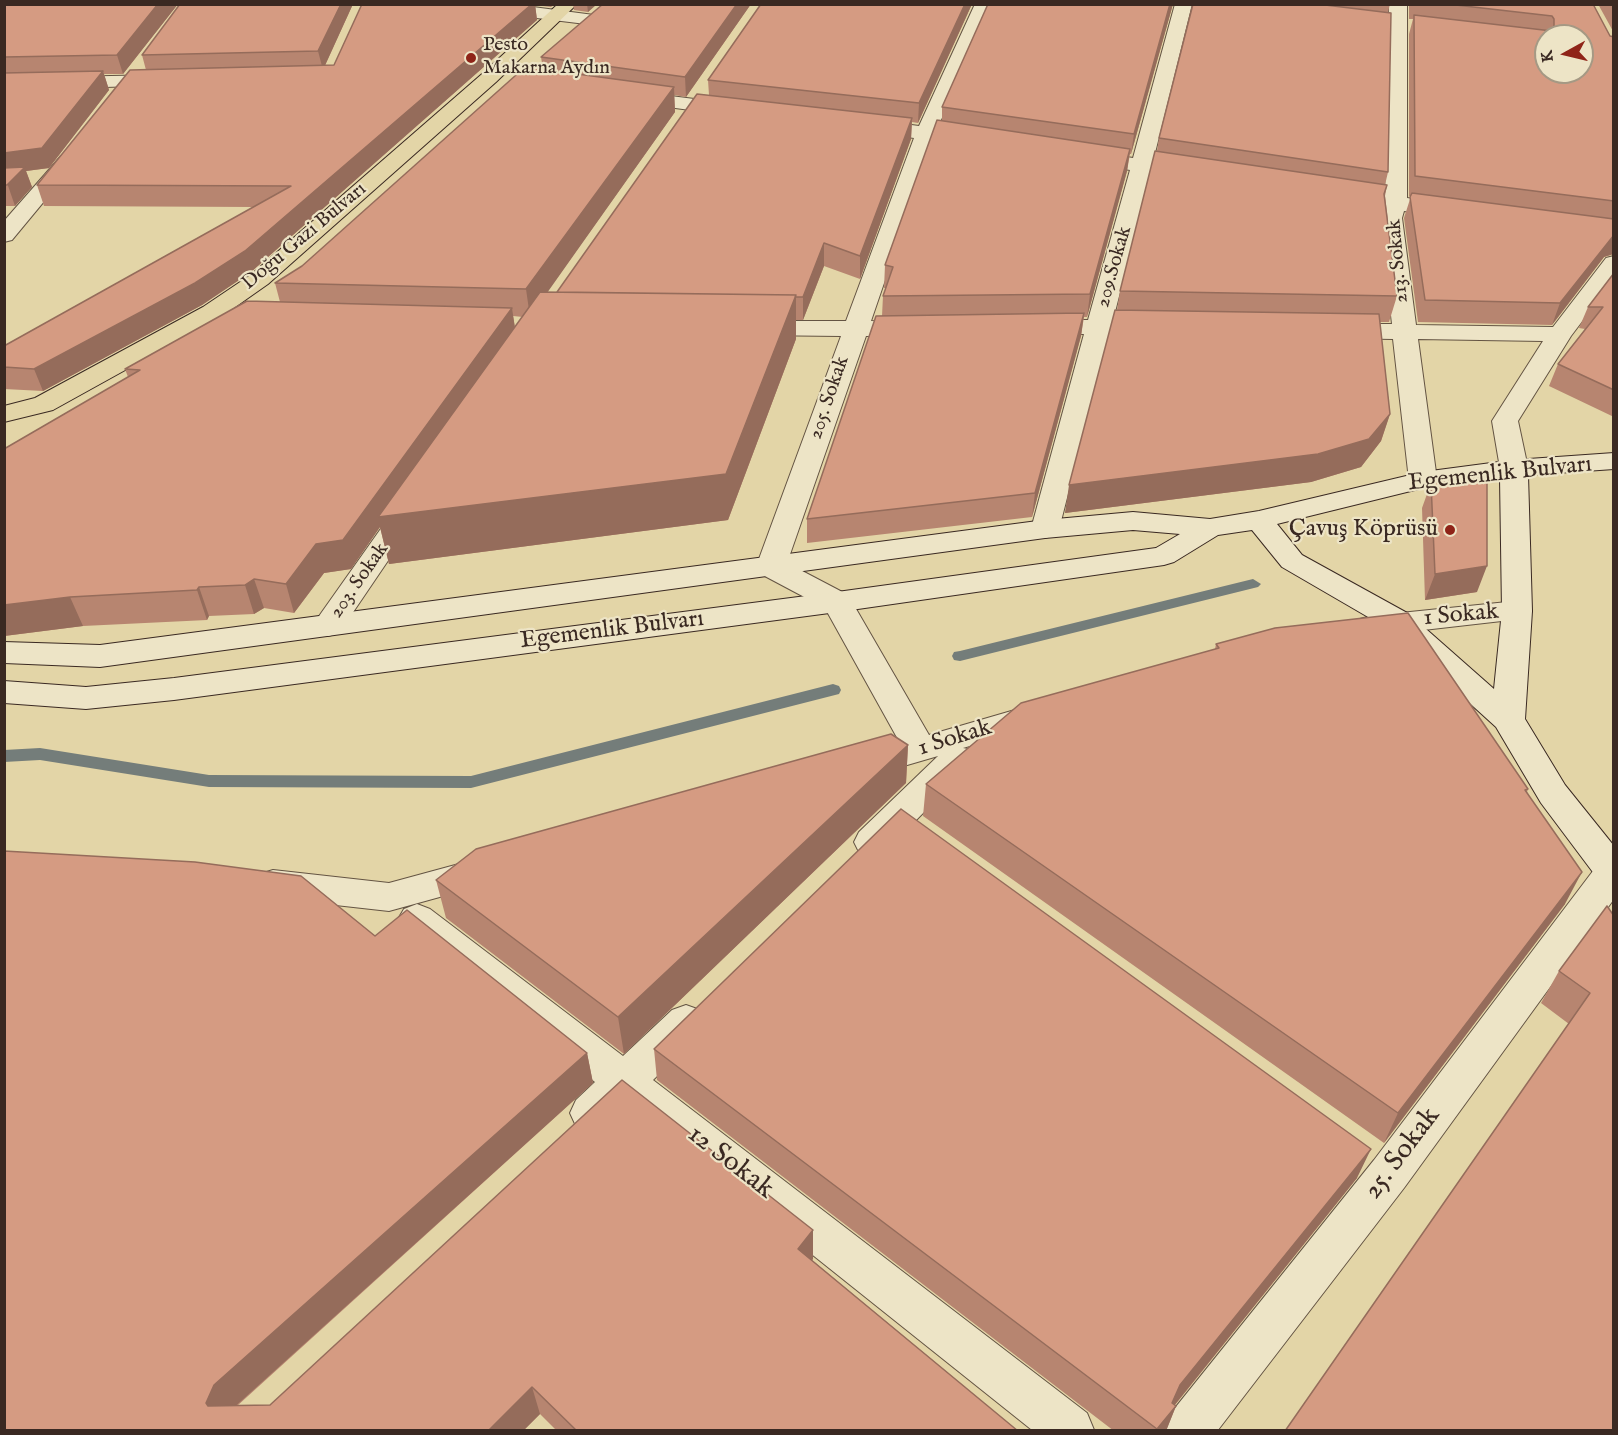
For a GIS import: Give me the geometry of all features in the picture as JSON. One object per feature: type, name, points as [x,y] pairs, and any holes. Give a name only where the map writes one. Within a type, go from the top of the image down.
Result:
[{"type":"main road","points":[[577,36],[611,4]]},
{"type":"main road","name":"Doğu Gazi Bulvarı","points":[[4,414],[44,404],[212,312],[260,279],[489,78],[562,10]]},
{"type":"street","points":[[463,4],[562,10],[594,20]]},
{"type":"street","name":"205. Sokak","points":[[771,567],[926,132],[984,4]]},
{"type":"street","name":"209.Sokak","points":[[1045,530],[1184,4]]},
{"type":"street","points":[[1376,22],[1402,19]]},
{"type":"street","name":"213. Sokak","points":[[1402,19],[1396,203],[1392,218],[1423,480]]},
{"type":"street","points":[[114,100],[142,64]]},
{"type":"street","points":[[4,84],[187,81]]},
{"type":"street","points":[[615,95],[752,112]]},
{"type":"street","points":[[845,123],[994,142]]},
{"type":"street","points":[[4,235],[79,147]]},
{"type":"street","points":[[1063,153],[1212,176]]},
{"type":"street","points":[[26,179],[57,175]]},
{"type":"street","points":[[1327,193],[1476,214]]},
{"type":"street","points":[[1508,719],[1517,611],[1514,468],[1505,421],[1560,334],[1614,263]]},
{"type":"street","points":[[1017,327],[1181,328]]},
{"type":"street","points":[[725,328],[854,330],[936,328]]},
{"type":"street","points":[[1311,331],[1560,334]]},
{"type":"street","name":"Egemenlik Bulvarı","points":[[4,652],[100,656],[1045,530],[1133,521],[1210,528],[1259,520],[1423,480],[1514,468],[1614,461]]},
{"type":"street","name":"203. Sokak","points":[[328,626],[422,490]]},
{"type":"street","points":[[1259,520],[1292,561],[1398,621],[1508,719],[1553,794],[1613,873]]},
{"type":"street","name":"Egemenlik Bulvarı","points":[[4,692],[86,698],[163,691],[837,602],[1164,556],[1210,528]]},
{"type":"street","points":[[771,567],[837,602],[920,749]]},
{"type":"street","name":"1 Sokak","points":[[1341,630],[1398,621],[1517,611]]},
{"type":"street","name":"1 Sokak","points":[[841,772],[1062,707]]},
{"type":"street","points":[[846,867],[911,828],[982,731]]},
{"type":"street","points":[[242,881],[389,897],[512,863]]},
{"type":"street","name":"25. Sokak","points":[[1188,1431],[1374,1163],[1613,873]]},
{"type":"street","name":"12 Sokak","points":[[389,897],[1070,1431]]},
{"type":"street","points":[[564,1138],[710,998]]},
{"type":"building","points":[[4,4],[158,4],[117,55],[4,57]]},
{"type":"building","points":[[180,4],[341,4],[318,51],[142,55]]},
{"type":"building","points":[[362,4],[532,4],[245,251],[195,283],[34,369],[4,367],[4,346],[291,186],[37,185],[130,70],[334,65]]},
{"type":"building","points":[[603,4],[737,4],[685,77],[541,57]]},
{"type":"building","points":[[761,4],[965,4],[919,103],[708,80]]},
{"type":"building","points":[[988,4],[1170,4],[1134,134],[942,107]]},
{"type":"building","points":[[1193,4],[1317,4],[1391,13],[1388,172],[1159,138]]},
{"type":"building","points":[[1447,4],[1593,4],[1610,36],[1614,37],[1614,201],[1415,176],[1414,15],[1534,29],[1534,84],[1594,84],[1594,24],[1554,24],[1552,16]]},
{"type":"building","points":[[525,67],[674,87],[526,289],[275,283],[302,266]]},
{"type":"building","points":[[103,71],[42,148],[4,153],[4,73]]},
{"type":"building","points":[[697,94],[912,118],[860,256],[824,243],[803,297],[795,297],[796,295],[557,292]]},
{"type":"building","points":[[937,120],[1130,149],[1090,294],[883,296],[893,267],[885,265]]},
{"type":"building","points":[[1155,151],[1387,185],[1384,194],[1397,296],[1120,291]]},
{"type":"building","points":[[25,167],[7,185],[4,185],[4,168]]},
{"type":"building","points":[[1412,193],[1614,219],[1614,235],[1560,303],[1425,300],[1410,197]]},
{"type":"building","points":[[1614,273],[1614,390],[1558,364],[1603,307],[1588,307]]},
{"type":"building","points":[[540,292],[796,295],[726,474],[378,517]]},
{"type":"building","points":[[247,301],[512,308],[343,540],[316,544],[286,584],[254,579],[245,585],[199,587],[197,590],[70,597],[4,605],[4,449],[140,370],[125,369]]},
{"type":"building","points":[[1115,310],[1379,314],[1390,414],[1369,439],[1318,454],[1069,485]]},
{"type":"building","points":[[1084,313],[1035,493],[807,519],[876,316]]},
{"type":"building","points":[[1487,477],[1487,566],[1435,574],[1431,483]]},
{"type":"building","points":[[1408,613],[1582,872],[1398,1113],[926,784],[1021,703],[1219,648],[1216,644],[1275,628]]},
{"type":"building","points":[[891,734],[908,745],[618,1017],[436,880],[476,849]]},
{"type":"building","points":[[901,809],[1371,1149],[1180,1385],[1172,1403],[1176,1406],[1157,1429],[654,1049]]},
{"type":"building","points":[[4,851],[195,862],[301,876],[375,936],[407,910],[587,1053],[214,1385],[206,1403],[208,1406],[270,1405],[622,1080],[813,1230],[798,1249],[1018,1431],[577,1431],[532,1387],[488,1431],[4,1431]]},
{"type":"building","points":[[1607,906],[1614,916],[1614,1431],[1285,1431],[1590,993],[1559,971]]},
{"type":"waterway","points":[[960,656],[1253,584]]},
{"type":"waterway","points":[[4,756],[40,754],[209,781],[471,782],[833,690]]},
{"type":"place","name":"Pesto Makarna Aydın","points":[[471,58]]},
{"type":"place","name":"Çavuş Köprüsü","points":[[1450,530]]}]
